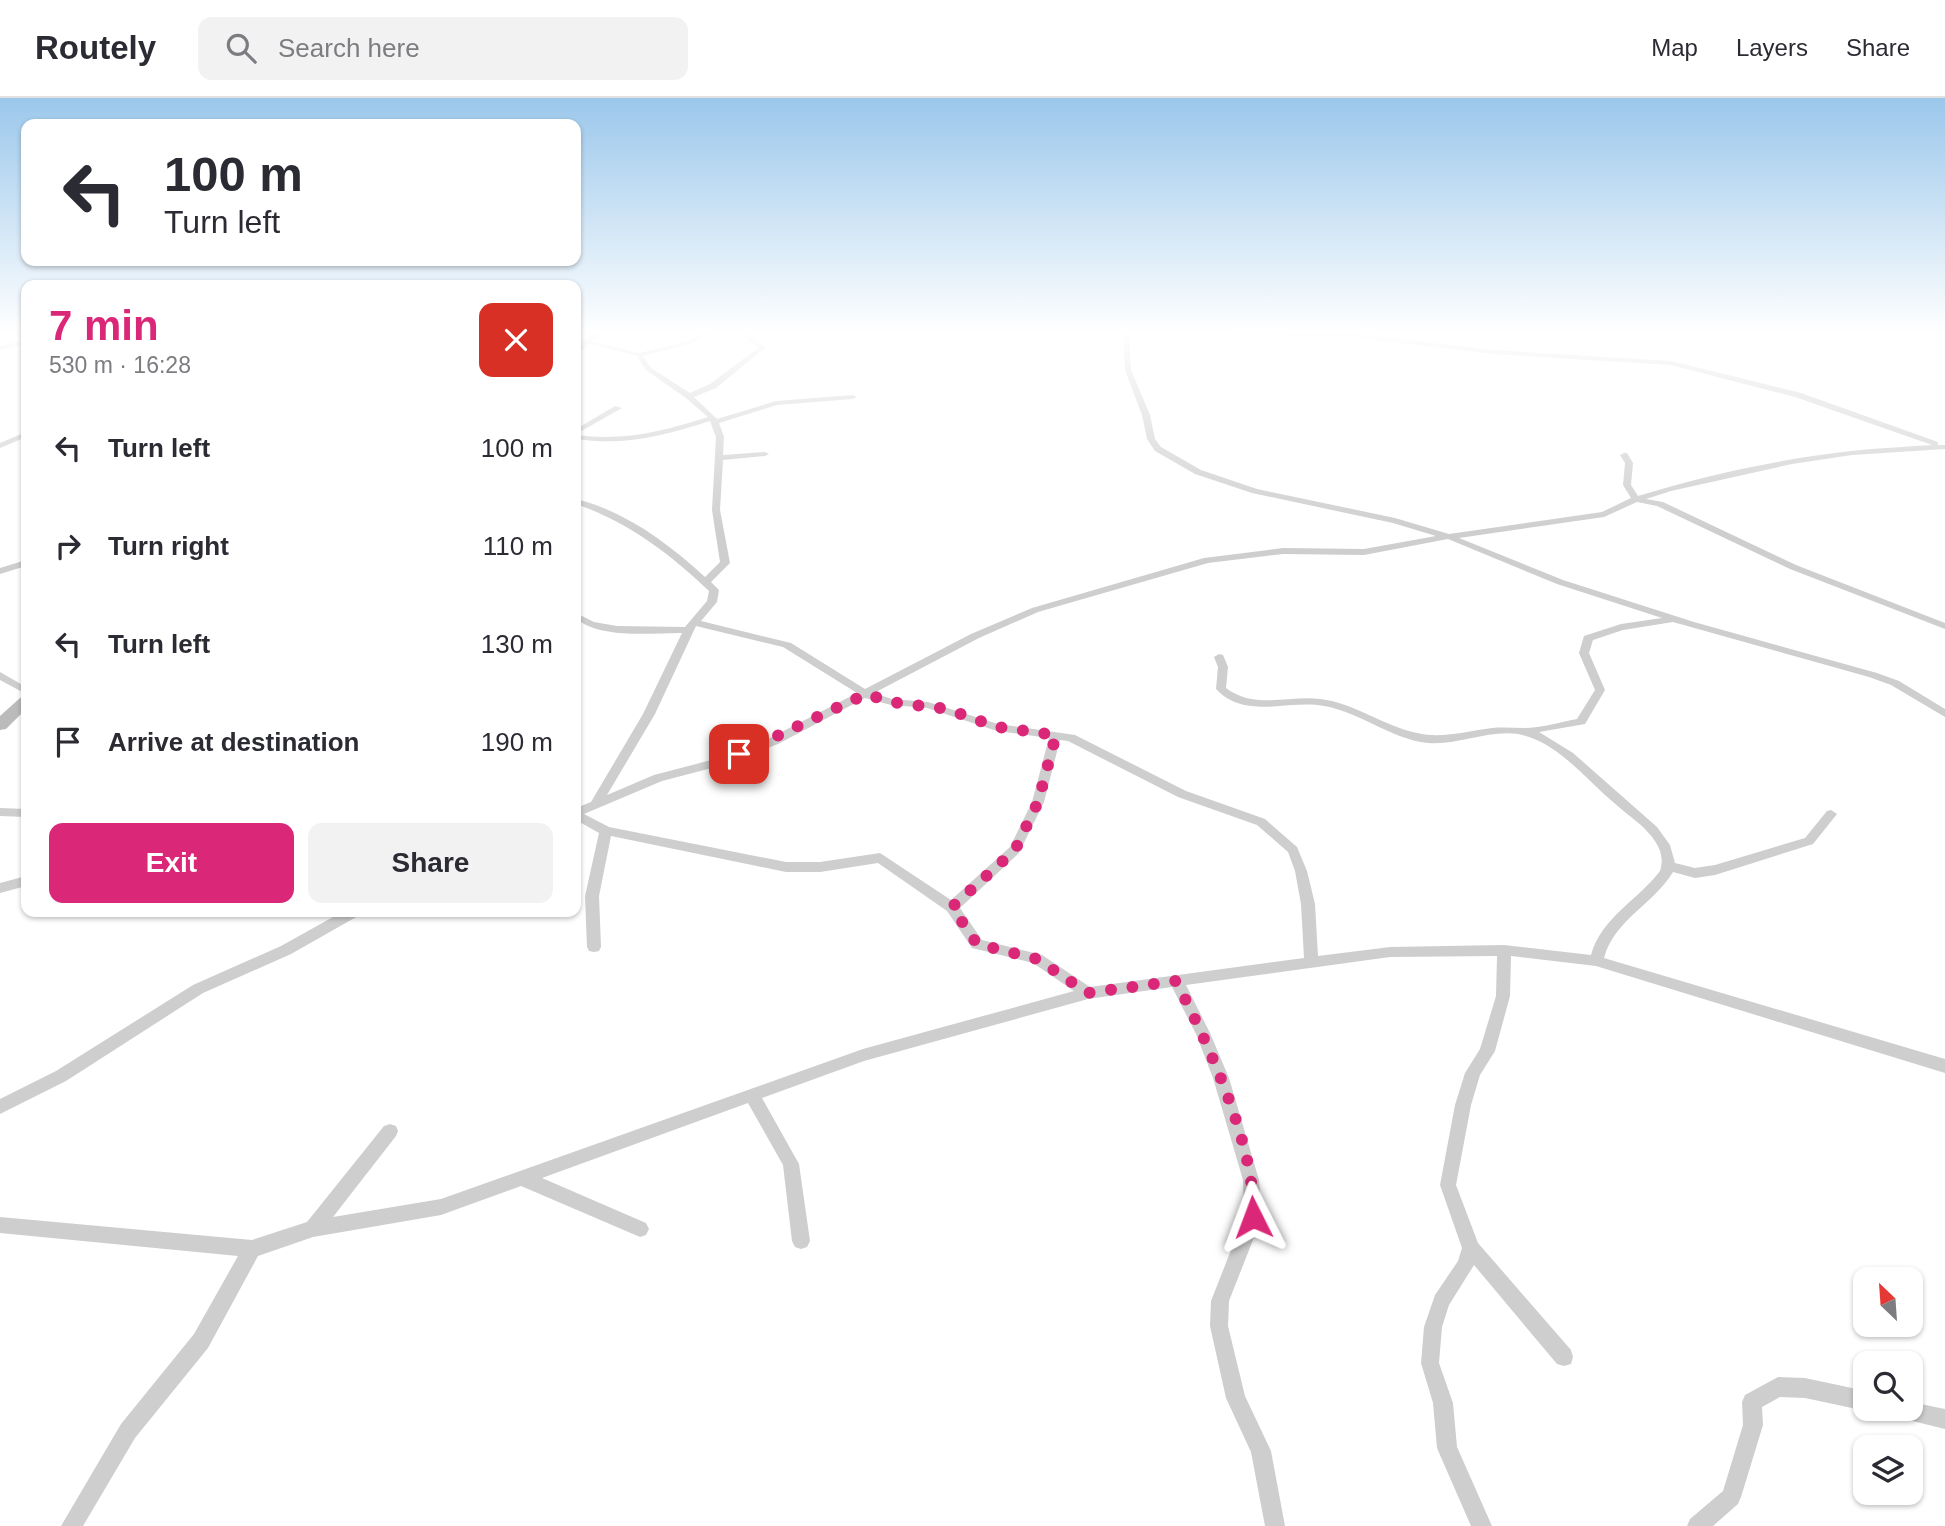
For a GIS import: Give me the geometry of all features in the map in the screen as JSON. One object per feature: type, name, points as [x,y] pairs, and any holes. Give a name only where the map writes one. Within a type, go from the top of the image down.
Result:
[{"type":"main road","points":[[0,725],[21,706]]},
{"type":"street","points":[[693,399],[714,420],[720,437],[716,510],[725,563],[705,582]]},
{"type":"street","points":[[581,436],[617,442],[636,441],[776,403],[832,399]]},
{"type":"street","points":[[1139,399],[1151,439],[1158,449],[1198,472],[1255,491],[1378,516],[1450,537],[1548,578],[1674,619],[1873,675],[1895,683],[1945,714]]},
{"type":"street","points":[[1808,399],[1945,447]]},
{"type":"street","points":[[581,432],[618,408]]},
{"type":"street","points":[[0,446],[21,436]]},
{"type":"street","points":[[581,812],[658,778],[723,761],[762,745],[1021,614],[1207,560],[1283,551],[1364,552],[1604,514],[1636,499],[1791,462],[1852,453],[1945,447]]},
{"type":"street","points":[[719,458],[765,454]]},
{"type":"street","points":[[1624,455],[1629,463],[1627,485],[1636,499],[1660,504],[1793,567],[1945,626]]},
{"type":"street","points":[[581,503],[644,530],[714,590],[712,601],[691,626],[649,714],[596,804]]},
{"type":"street","points":[[0,571],[21,565]]},
{"type":"street","points":[[582,619],[590,625],[604,627],[691,626],[787,645],[866,694],[891,702],[947,709],[997,727],[1056,735],[1096,750],[1182,794],[1245,815],[1275,832],[1293,850],[1308,904],[1311,961]]},
{"type":"street","points":[[1219,657],[1223,667],[1221,689],[1231,696],[1249,702],[1286,705],[1320,702],[1428,739],[1523,731],[1581,722],[1600,690],[1584,653],[1588,638],[1621,627],[1674,619]]},
{"type":"street","points":[[0,675],[21,688]]},
{"type":"street","points":[[1523,731],[1553,745],[1643,820],[1663,843],[1669,866],[1665,875],[1606,933],[1597,950],[1597,961]]},
{"type":"street","points":[[952,907],[1015,850],[1038,802],[1056,735]]},
{"type":"street","points":[[0,812],[21,813]]},
{"type":"street","points":[[1669,866],[1695,873],[1715,870],[1809,841],[1831,814]]},
{"type":"street","points":[[581,817],[606,831],[786,867],[820,867],[880,858],[952,907],[977,944],[1037,959],[1088,993]]},
{"type":"street","points":[[594,947],[592,896],[606,831]]},
{"type":"street","points":[[0,888],[21,882]]},
{"type":"street","points":[[0,1107],[61,1076],[198,989],[286,950],[344,917]]},
{"type":"street","points":[[1504,950],[1503,996],[1487,1051],[1473,1073],[1463,1105],[1448,1185],[1471,1248],[1564,1357]]},
{"type":"street","points":[[0,1225],[252,1250],[313,1229],[441,1208],[863,1055],[1088,993],[1390,952],[1504,950],[1597,961],[1945,1066]]},
{"type":"street","points":[[1176,981],[1203,1033],[1221,1078],[1251,1180],[1253,1217],[1220,1301],[1219,1326],[1236,1398],[1261,1451],[1275,1526]]},
{"type":"street","points":[[752,1096],[791,1164],[801,1241]]},
{"type":"street","points":[[313,1229],[390,1131]]},
{"type":"street","points":[[522,1178],[640,1229]]},
{"type":"street","points":[[1471,1248],[1465,1266],[1441,1301],[1433,1326],[1430,1363],[1443,1403],[1447,1448],[1482,1526]]},
{"type":"street","points":[[71,1526],[128,1431],[201,1341],[252,1250]]},
{"type":"street","points":[[1697,1526],[1731,1497],[1753,1425],[1752,1402],[1778,1387],[1805,1388],[1853,1398]]},
{"type":"street","points":[[1923,1414],[1945,1419]]},
{"type":"route","points":[[739,754],[774,741],[866,694],[891,702],[947,709],[997,727],[1056,735],[1038,802],[1015,850],[952,907],[977,944],[1037,959],[1088,993],[1176,981],[1203,1033],[1221,1078],[1251,1180],[1253,1217]]}]
